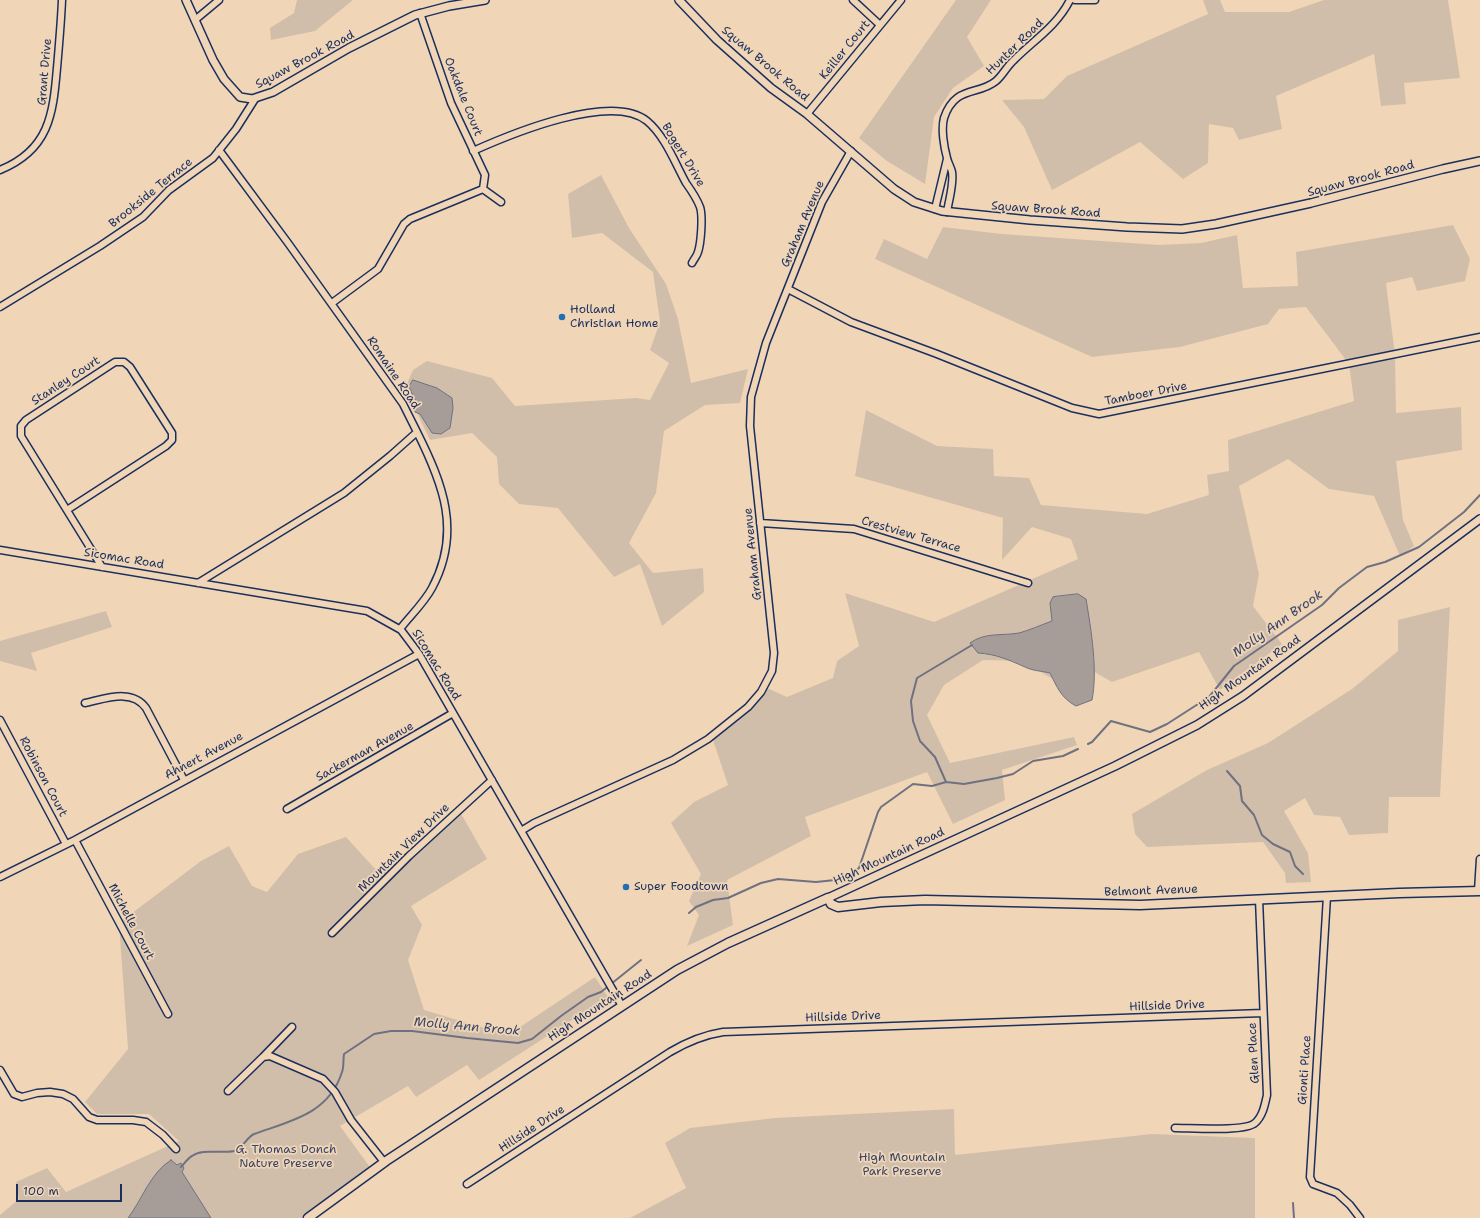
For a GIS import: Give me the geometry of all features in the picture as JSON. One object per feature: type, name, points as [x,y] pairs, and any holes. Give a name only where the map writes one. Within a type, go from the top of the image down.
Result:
[{"type":"main road","name":"Belmont Avenue","points":[[828,898],[831,904],[838,907],[881,902],[925,900],[1140,905],[1327,896],[1479,891]]},
{"type":"main road","name":"High Mountain Road","points":[[308,1218],[384,1162],[622,1006],[700,957],[828,898]]},
{"type":"street","name":"Grant Drive","points":[[0,170],[17,162],[29,153],[37,144],[49,124],[54,103],[62,0]]},
{"type":"street","name":"Squaw Brook Road","points":[[186,0],[224,79],[240,97],[255,99],[273,92],[376,34],[420,13],[485,0]]},
{"type":"street","points":[[195,20],[219,0]]},
{"type":"street","name":"Squaw Brook Road","points":[[679,0],[717,40],[771,88],[807,114],[906,197],[934,209],[947,212],[1030,220],[1127,227],[1182,229],[1216,224],[1311,203],[1443,168],[1480,161]]},
{"type":"street","points":[[853,0],[880,25]]},
{"type":"street","name":"Keiller Court","points":[[807,114],[901,0]]},
{"type":"street","name":"Hunter Road","points":[[947,212],[952,171],[947,159],[944,137],[944,119],[952,104],[965,93],[991,84],[997,80],[1012,61],[1058,20],[1070,0]]},
{"type":"street","points":[[1075,0],[1096,0]]},
{"type":"street","name":"Oakdale Court","points":[[420,13],[451,103],[485,175],[483,189]]},
{"type":"street","name":"Brookside Terrace","points":[[0,307],[35,287],[133,225],[169,190],[213,158],[255,99]]},
{"type":"street","name":"Bogert Drive","points":[[473,151],[527,129],[563,119],[600,112],[619,110],[646,120],[659,134],[700,207],[701,239],[698,253],[692,263]]},
{"type":"street","name":"Romaine Road","points":[[219,150],[332,303],[403,404],[442,486],[445,498],[447,538],[443,561],[432,588],[400,629]]},
{"type":"street","name":"Graham Avenue","points":[[521,831],[534,823],[674,760],[708,739],[748,707],[761,692],[772,671],[774,652],[760,523],[750,405],[766,343],[822,202],[851,151]]},
{"type":"street","name":"Hunter Road","points":[[934,209],[947,159]]},
{"type":"street","points":[[332,303],[378,269],[404,224],[410,219],[483,189],[501,202]]},
{"type":"street","name":"Tamboer Drive","points":[[788,289],[851,322],[937,354],[1072,408],[1099,414],[1480,337]]},
{"type":"street","name":"Stanley Court","points":[[67,510],[166,446],[172,440],[172,433],[130,367],[124,362],[115,362],[26,420],[21,426],[21,436],[102,567]]},
{"type":"street","points":[[198,583],[344,493],[417,432]]},
{"type":"street","name":"High Mountain Road","points":[[828,898],[1115,766],[1197,725],[1243,696],[1480,519]]},
{"type":"street","name":"Crestview Terrace","points":[[760,523],[854,529],[1028,583]]},
{"type":"street","name":"Sicomac Road","points":[[0,550],[367,611],[400,629],[419,654],[622,1006]]},
{"type":"street","name":"Ahnert Avenue","points":[[0,877],[75,840],[419,654]]},
{"type":"street","points":[[85,703],[125,696],[133,697],[140,702],[146,708],[184,780]]},
{"type":"street","name":"Sackerman Avenue","points":[[287,809],[453,713]]},
{"type":"street","name":"Robinson Court","points":[[0,720],[66,844]]},
{"type":"street","name":"Mountain View Drive","points":[[332,934],[404,861],[492,780]]},
{"type":"street","name":"Michelle Court","points":[[75,840],[168,1014]]},
{"type":"street","points":[[1479,891],[1480,859]]},
{"type":"street","name":"Gionti Place","points":[[1327,896],[1310,1177],[1313,1184],[1329,1189],[1344,1199],[1360,1218]]},
{"type":"street","name":"Glen Place","points":[[1175,1128],[1227,1129],[1247,1127],[1255,1123],[1259,1117],[1267,1095],[1259,899]]},
{"type":"street","name":"Hillside Drive","points":[[467,1184],[670,1052],[696,1039],[713,1033],[1263,1013]]},
{"type":"street","points":[[228,1091],[292,1027]]},
{"type":"street","points":[[263,1056],[270,1056],[310,1072],[323,1079],[333,1090],[351,1120],[384,1162]]},
{"type":"street","points":[[0,1070],[14,1094],[22,1097],[37,1093],[50,1092],[63,1094],[73,1099],[89,1118],[97,1120],[133,1120],[146,1122],[163,1135],[176,1149]]},
{"type":"green space","points":[[297,0],[353,0],[315,31],[271,40],[270,28],[294,13]]},
{"type":"green space","points":[[956,0],[991,0],[967,37],[984,66],[953,88],[934,117],[925,184],[887,161],[859,138]]},
{"type":"green space","points":[[1203,0],[1220,0],[1225,12],[1289,12],[1324,0],[1448,0],[1460,78],[1404,83],[1406,104],[1381,106],[1374,54],[1276,96],[1282,129],[1239,140],[1233,128],[1209,124],[1208,163],[1183,179],[1140,142],[1052,190],[1024,127],[1002,100],[1044,99],[1067,76],[1208,14]]},
{"type":"green space","points":[[601,175],[629,228],[666,284],[678,319],[691,383],[748,369],[740,403],[705,405],[664,431],[656,493],[629,543],[653,573],[703,568],[704,592],[662,626],[640,564],[614,577],[558,508],[519,504],[499,484],[497,457],[472,433],[430,440],[405,388],[413,370],[427,361],[492,378],[515,406],[636,398],[650,400],[669,363],[650,350],[660,322],[653,272],[602,233],[572,238],[568,194]]},
{"type":"green space","points":[[1453,225],[1470,259],[1465,281],[1417,291],[1412,277],[1386,283],[1395,355],[1396,413],[1461,407],[1462,450],[1396,461],[1403,520],[1414,546],[1400,556],[1374,496],[1329,489],[1288,459],[1239,486],[1259,574],[1253,606],[1282,644],[1220,690],[1199,652],[1112,682],[1091,670],[1075,692],[1022,661],[983,660],[944,685],[927,715],[950,763],[1074,737],[1077,745],[1002,770],[1005,800],[953,824],[927,772],[805,817],[811,836],[727,880],[733,925],[687,946],[699,915],[689,901],[701,874],[671,823],[694,802],[728,785],[711,734],[723,722],[767,688],[787,697],[833,678],[837,661],[859,646],[845,593],[934,622],[1078,559],[1071,539],[1032,527],[1002,560],[1003,518],[855,476],[866,410],[937,446],[993,449],[994,476],[1029,478],[1041,505],[1147,514],[1209,495],[1207,475],[1229,471],[1228,440],[1354,401],[1349,364],[1306,307],[1279,309],[1268,324],[1180,347],[1092,357],[875,259],[884,239],[927,259],[943,227],[1002,234],[1159,245],[1201,243],[1237,235],[1243,288],[1298,286],[1296,252]]},
{"type":"green space","points":[[1450,607],[1440,797],[1389,797],[1388,833],[1349,835],[1340,817],[1314,815],[1305,798],[1284,811],[1308,853],[1311,882],[1286,883],[1285,873],[1263,842],[1147,847],[1135,834],[1132,814],[1207,770],[1268,743],[1352,689],[1398,651],[1398,620]]},
{"type":"green space","points":[[106,611],[112,627],[31,653],[37,671],[0,661],[0,641]]},
{"type":"green space","name":"G. Thomas Donch Nature Preserve","points":[[460,812],[487,859],[411,906],[422,925],[408,960],[424,1010],[508,1035],[595,977],[608,997],[479,1080],[467,1065],[416,1097],[408,1086],[340,1126],[372,1170],[308,1218],[0,1218],[0,1215],[19,1199],[16,1182],[47,1168],[66,1192],[179,1141],[149,1114],[97,1114],[85,1102],[128,1049],[119,923],[201,861],[229,846],[252,886],[267,892],[298,854],[346,837],[377,871],[398,868]]},
{"type":"green space","name":"High Mountain Park Preserve","points":[[954,1109],[955,1155],[1152,1134],[1255,1138],[1255,1218],[630,1218],[686,1188],[665,1143],[690,1128],[775,1118]]},
{"type":"shaded area","points":[[413,380],[437,388],[452,398],[453,408],[450,428],[441,434],[432,433],[420,414],[415,412],[414,409],[417,404],[409,387]]},
{"type":"shaded area","points":[[1078,594],[1086,599],[1092,636],[1094,689],[1092,700],[1076,706],[1063,696],[1050,673],[1031,669],[997,656],[978,653],[970,643],[982,637],[1019,633],[1052,621],[1050,603],[1053,597]]},
{"type":"shaded area","points":[[171,1160],[177,1165],[181,1163],[184,1168],[182,1172],[211,1218],[128,1218],[157,1172]]},
{"type":"waterway","name":"Molly Ann Brook","points":[[1088,744],[1092,742],[1111,721],[1150,732],[1167,724],[1209,697],[1234,666],[1322,605],[1339,588],[1367,567],[1385,562],[1419,547],[1464,512],[1480,495]]},
{"type":"waterway","points":[[946,782],[935,757],[920,741],[913,721],[911,701],[917,678],[972,645]]},
{"type":"waterway","name":"Molly Ann Brook","points":[[689,913],[696,907],[713,900],[728,898],[761,883],[778,879],[816,882],[845,879],[859,868],[881,807],[913,784],[932,786],[946,782],[964,784],[997,778],[1013,774],[1033,761],[1063,756],[1078,749]]},
{"type":"waterway","points":[[1227,771],[1240,786],[1242,801],[1254,815],[1262,835],[1273,844],[1290,852],[1295,866],[1303,874]]},
{"type":"waterway","name":"Molly Ann Brook","points":[[181,1167],[189,1158],[201,1152],[223,1152],[237,1150],[254,1134],[294,1120],[318,1107],[328,1098],[336,1086],[343,1070],[344,1054],[374,1034],[391,1031],[412,1031],[518,1043],[532,1039],[588,997],[601,992],[641,960]]},
{"type":"waterway","points":[[1293,1203],[1294,1218]]},
{"type":"place","name":"Holland Christian Home","points":[[562,317]]},
{"type":"place","name":"Super Foodtown","points":[[626,887]]}]
